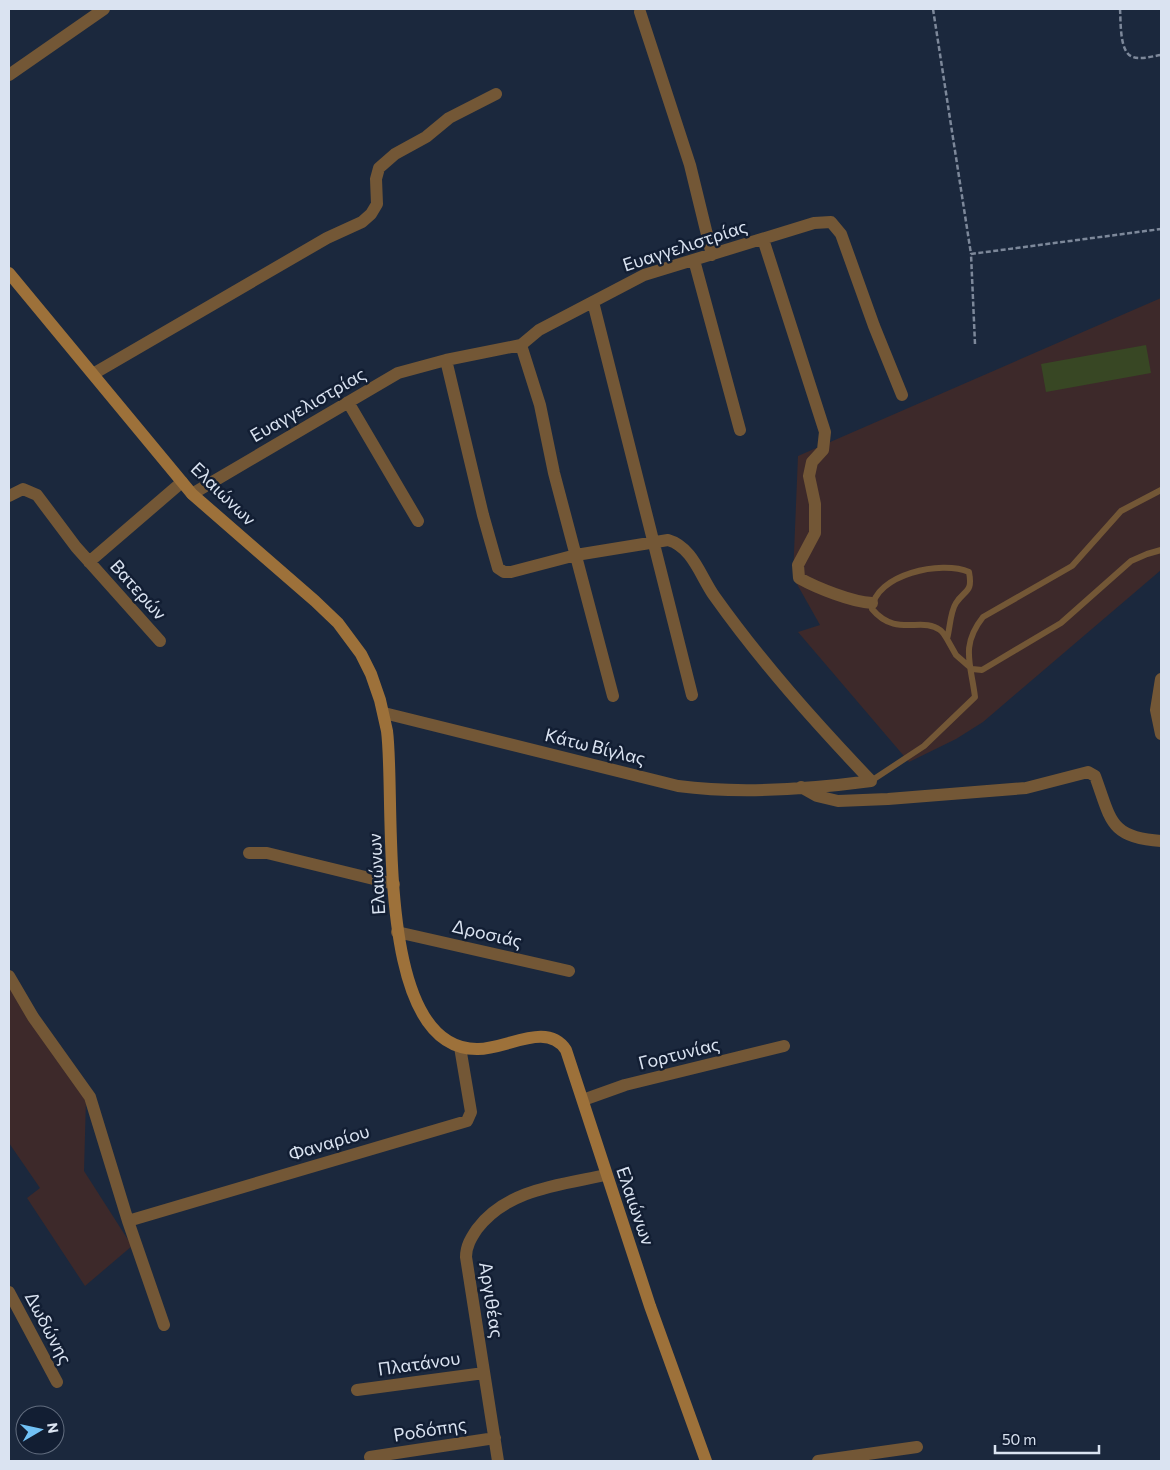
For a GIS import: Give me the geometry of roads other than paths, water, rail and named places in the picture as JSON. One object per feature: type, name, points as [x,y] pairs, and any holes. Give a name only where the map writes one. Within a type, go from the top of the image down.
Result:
[{"type":"main road","name":"Ελαιώνων","points":[[9,273],[192,494],[338,623],[366,665],[384,713],[389,746],[397,932],[407,980],[418,1005],[440,1034],[460,1047],[486,1049],[539,1036],[551,1037],[562,1044],[568,1053],[650,1306],[706,1461]]},
{"type":"street","points":[[9,75],[104,9]]},
{"type":"street","points":[[640,12],[690,165],[712,255]]},
{"type":"street","points":[[93,374],[327,238],[362,222],[378,204],[376,179],[379,168],[395,154],[426,137],[449,118],[496,94]]},
{"type":"street","name":"Ευαγγελιστρίας","points":[[192,494],[398,373],[446,360],[521,345],[539,330],[617,288],[644,276],[814,223],[831,222],[841,234],[874,326],[902,396]]},
{"type":"street","points":[[763,239],[825,432],[823,450],[812,462],[810,476],[815,504],[815,533],[798,564],[799,578],[812,586],[860,602],[872,603]]},
{"type":"street","points":[[694,260],[740,430]]},
{"type":"street","points":[[593,302],[692,695]]},
{"type":"street","points":[[521,345],[540,405],[554,473],[613,696]]},
{"type":"street","points":[[446,360],[480,505],[498,568],[504,572],[512,572],[576,555],[668,540],[678,543],[686,550],[714,596],[806,713],[871,781]]},
{"type":"street","points":[[348,402],[418,522]]},
{"type":"street","points":[[89,562],[182,482]]},
{"type":"street","name":"Βατερών","points":[[9,496],[23,489],[36,495],[89,562],[160,641]]},
{"type":"street","points":[[1161,679],[1156,710],[1161,734]]},
{"type":"street","name":"Κάτω Βίγλας","points":[[384,713],[678,786],[723,789],[834,786],[871,781]]},
{"type":"street","points":[[800,787],[827,800],[888,800],[1026,788],[1088,772],[1095,776],[1114,824],[1121,831],[1128,836],[1161,840]]},
{"type":"street","points":[[249,853],[267,853],[394,884]]},
{"type":"street","name":"Δροσιάς","points":[[397,932],[569,971]]},
{"type":"street","points":[[9,976],[33,1017],[90,1098],[128,1221],[164,1325]]},
{"type":"street","name":"Γορτυνίας","points":[[583,1100],[625,1085],[784,1046]]},
{"type":"street","name":"Φαναρίου","points":[[128,1221],[467,1121],[472,1112],[460,1047]]},
{"type":"street","name":"Αργιθέας","points":[[498,1461],[466,1257],[468,1243],[489,1215],[509,1200],[528,1193],[606,1174]]},
{"type":"street","name":"Δωδώνης","points":[[9,1292],[57,1382]]},
{"type":"street","name":"Πλατάνου","points":[[357,1390],[484,1373]]},
{"type":"street","name":"Ροδόπης","points":[[370,1457],[495,1438]]},
{"type":"street","points":[[818,1461],[917,1447]]},
{"type":"lane","points":[[871,781],[924,746],[975,697],[967,646],[972,630],[983,617],[1072,566],[1121,511],[1161,490]]},
{"type":"lane","points":[[947,639],[956,604],[966,594],[971,583],[969,572],[958,567],[935,567],[892,581],[879,592],[872,603],[872,609],[881,620],[915,627],[929,625],[940,630],[956,655],[972,670],[982,670],[1061,623],[1132,561],[1161,550]]}]
